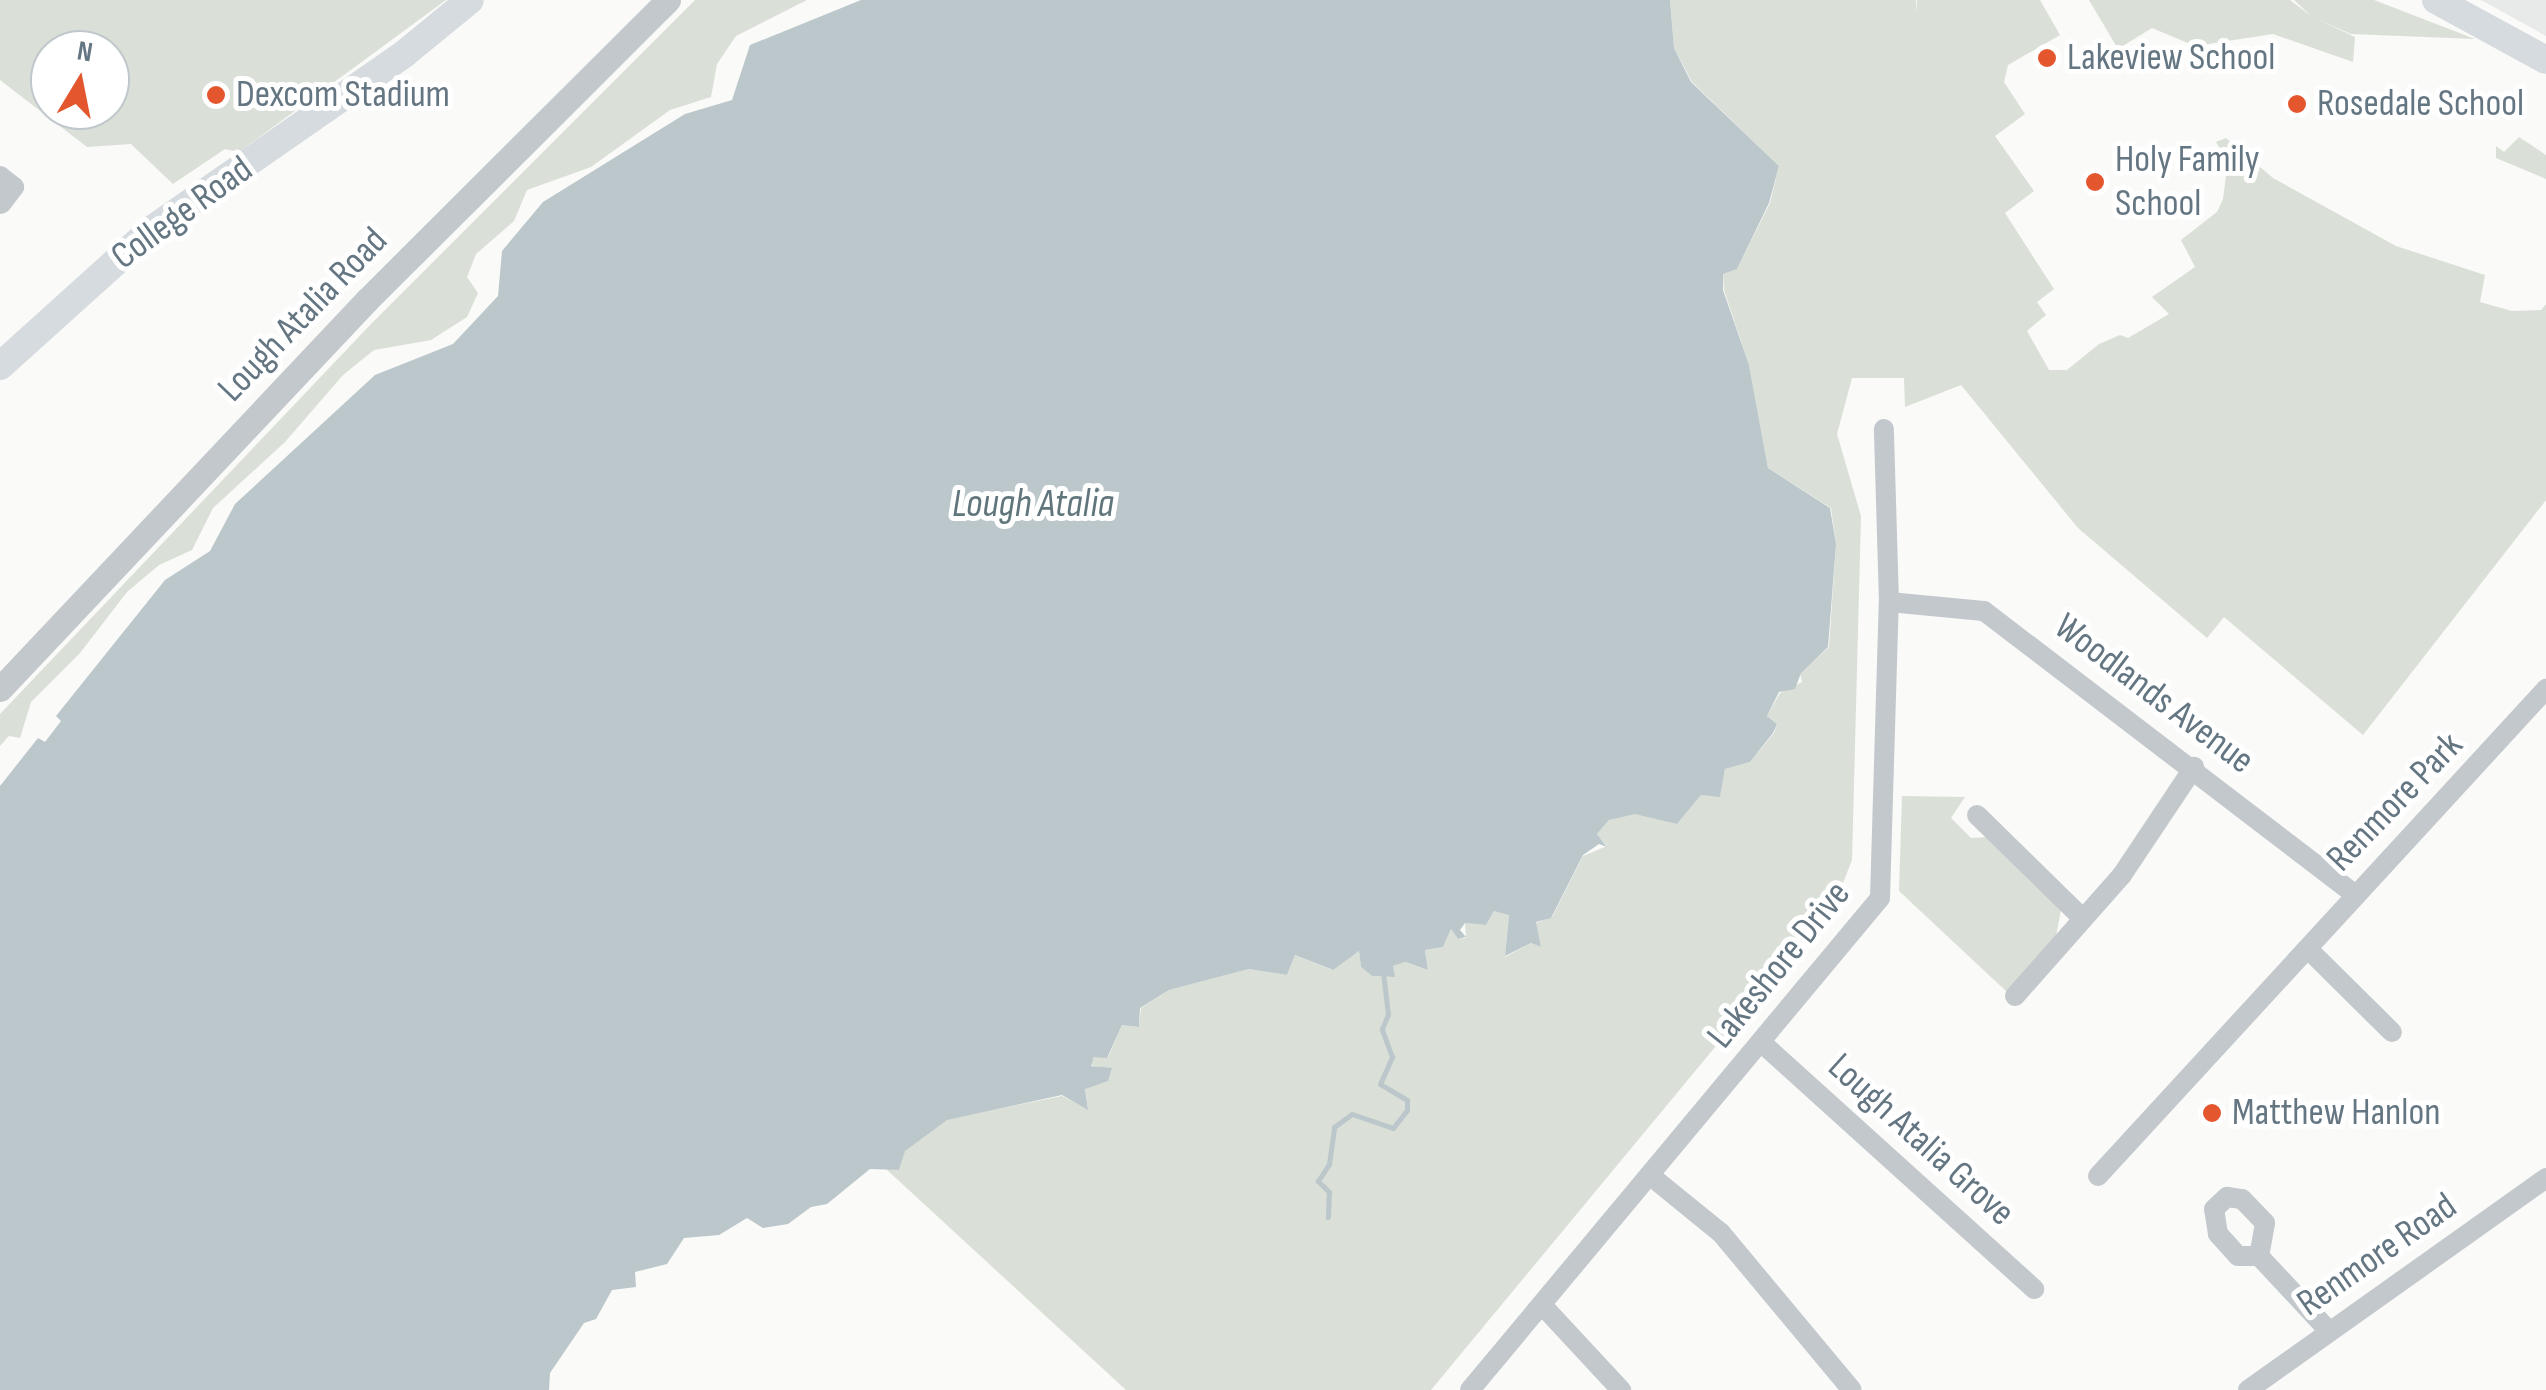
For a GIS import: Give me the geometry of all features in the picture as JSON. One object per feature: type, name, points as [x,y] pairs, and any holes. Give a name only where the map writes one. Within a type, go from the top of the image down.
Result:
[{"type":"main road","name":"College Road","points":[[0,366],[150,230],[404,54],[470,0]]},
{"type":"main road","points":[[2436,0],[2546,60]]},
{"type":"street","name":"Lough Atalia Road","points":[[0,689],[368,300],[668,0]]},
{"type":"street","points":[[0,176],[14,187],[1,204]]},
{"type":"street","name":"Lakeshore Drive","points":[[1470,1390],[1652,1177],[1880,898],[1889,602],[1884,430]]},
{"type":"street","name":"Woodlands Avenue","points":[[1889,602],[1984,611],[2194,766],[2354,894]]},
{"type":"street","name":"Renmore Park","points":[[2098,1176],[2354,894],[2542,705]]},
{"type":"street","points":[[2015,996],[2122,875],[2194,766]]},
{"type":"street","points":[[1977,815],[2081,917]]},
{"type":"street","points":[[2308,949],[2392,1032]]},
{"type":"street","name":"Lough Atalia Grove","points":[[1762,1043],[2034,1289]]},
{"type":"street","points":[[1652,1177],[1721,1233],[1852,1390]]},
{"type":"street","name":"Renmore Road","points":[[2248,1390],[2546,1178]]},
{"type":"street","points":[[2259,1256],[2329,1331]]},
{"type":"street","points":[[1543,1306],[1621,1390]]},
{"type":"shaded area","name":"Dexcom Stadium","points":[[0,0],[446,0],[239,152],[225,149],[173,184],[131,144],[87,147],[65,130],[130,130],[130,30],[30,30],[30,103],[0,80]]},
{"type":"shaded area","points":[[695,0],[807,0],[736,36],[717,64],[711,97],[670,110],[591,167],[527,190],[514,221],[476,254],[467,277],[478,293],[467,317],[431,340],[374,350],[343,375],[285,442],[213,508],[192,550],[159,565],[127,592],[80,653],[31,702],[20,738],[9,736],[0,746],[0,714],[371,324]]},
{"type":"shaded area","points":[[1670,0],[1916,0],[1916,14],[1917,0],[2040,0],[2060,35],[2008,65],[2004,82],[2025,114],[1995,136],[2034,191],[2005,213],[2054,289],[2037,302],[2046,315],[2027,331],[2049,370],[2067,370],[2099,344],[2120,335],[2128,338],[2169,314],[2152,297],[2195,267],[2181,240],[2217,212],[2223,199],[2228,161],[2216,142],[2226,138],[2273,178],[2396,246],[2485,275],[2480,302],[2512,311],[2541,310],[2546,304],[2546,500],[2363,735],[2224,617],[2207,638],[2078,528],[1961,385],[1905,407],[1904,378],[1852,378],[1837,434],[1861,516],[1852,860],[1836,901],[1431,1390],[1126,1390],[886,1169],[899,1170],[904,1151],[947,1119],[1062,1096],[1088,1109],[1085,1088],[1107,1081],[1111,1070],[1091,1065],[1095,1056],[1108,1057],[1122,1025],[1139,1027],[1141,1008],[1169,990],[1249,969],[1287,975],[1295,955],[1332,970],[1359,951],[1361,967],[1372,976],[1394,977],[1393,966],[1404,962],[1428,970],[1425,950],[1443,947],[1451,929],[1458,939],[1466,938],[1465,923],[1486,925],[1494,911],[1509,914],[1505,957],[1531,943],[1541,947],[1536,923],[1552,917],[1583,856],[1607,846],[1597,834],[1609,820],[1635,813],[1677,824],[1701,795],[1720,796],[1725,769],[1750,762],[1774,733],[1777,724],[1767,716],[1780,693],[1802,682],[1800,673],[1829,647],[1836,544],[1831,508],[1768,468],[1749,365],[1724,290],[1723,274],[1737,269],[1770,203],[1779,166],[1692,82],[1674,48]]},
{"type":"shaded area","points":[[2089,0],[2290,0],[2311,16],[2294,0],[2374,0],[2475,39],[2351,34],[2317,19],[2355,37],[2353,62],[2273,34],[2195,46],[2152,28],[2118,49]]},
{"type":"shaded area","points":[[2481,0],[2546,0],[2546,36],[2492,6]]},
{"type":"shaded area","points":[[2519,137],[2546,155],[2546,179],[2496,158],[2496,146],[2504,152]]},
{"type":"shaded area","points":[[1902,796],[1965,797],[1951,818],[1971,838],[1988,837],[2061,910],[2056,936],[2007,992],[1899,891]]},
{"type":"water","name":"Lough Atalia","points":[[861,0],[1670,0],[1674,48],[1691,82],[1779,166],[1769,203],[1737,269],[1723,274],[1723,290],[1749,365],[1768,468],[1830,508],[1836,544],[1828,647],[1801,673],[1795,689],[1779,692],[1767,716],[1777,724],[1773,733],[1750,762],[1725,769],[1720,797],[1701,795],[1677,824],[1635,814],[1609,820],[1597,834],[1607,847],[1599,844],[1583,855],[1551,918],[1536,922],[1541,947],[1531,943],[1505,956],[1509,915],[1494,911],[1486,925],[1465,923],[1460,930],[1466,937],[1458,939],[1451,929],[1443,947],[1425,950],[1428,970],[1405,962],[1393,966],[1395,977],[1372,976],[1361,967],[1359,951],[1333,970],[1295,955],[1287,975],[1249,969],[1169,990],[1140,1008],[1139,1027],[1122,1025],[1107,1058],[1094,1057],[1091,1066],[1112,1068],[1108,1081],[1085,1089],[1088,1110],[1062,1095],[947,1120],[905,1151],[899,1170],[870,1169],[827,1204],[811,1207],[788,1224],[763,1228],[747,1218],[719,1235],[684,1238],[667,1264],[635,1272],[636,1287],[612,1290],[596,1319],[584,1323],[550,1373],[549,1390],[0,1390],[0,786],[38,738],[45,742],[61,721],[56,716],[165,580],[210,551],[235,504],[375,375],[453,344],[498,296],[502,251],[543,202],[685,114],[732,100],[750,45]]},
{"type":"waterway","points":[[1328,1217],[1329,1192],[1318,1181],[1329,1164],[1334,1127],[1352,1114],[1393,1128],[1407,1110],[1407,1100],[1380,1084],[1392,1057],[1382,1029],[1388,1014],[1383,976]]},
{"type":"place","name":"Lakeview School","points":[[2047,58]]},
{"type":"place","name":"Dexcom Stadium","points":[[216,95]]},
{"type":"place","name":"Rosedale School","points":[[2297,104]]},
{"type":"place","name":"Holy Family School","points":[[2095,182]]},
{"type":"place","name":"Matthew Hanlon","points":[[2212,1113]]}]
